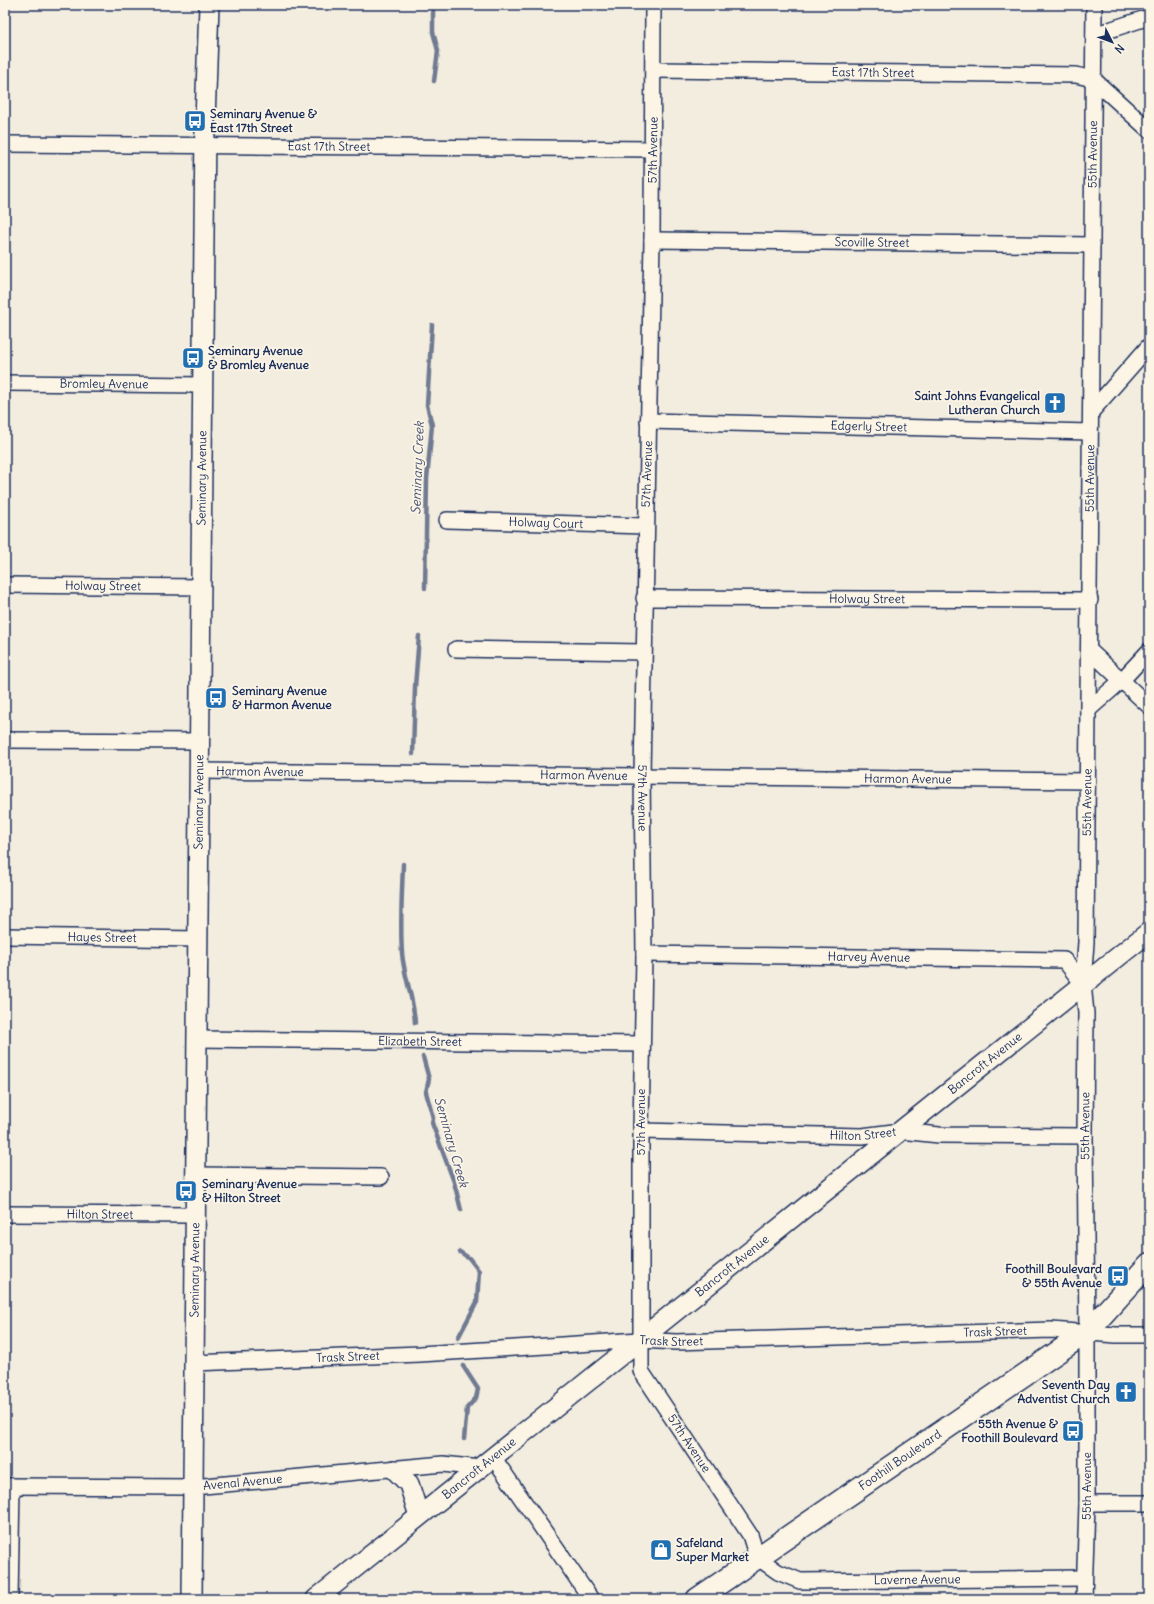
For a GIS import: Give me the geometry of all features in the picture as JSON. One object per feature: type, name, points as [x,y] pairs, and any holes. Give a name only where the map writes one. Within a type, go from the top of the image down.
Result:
[{"type":"main road","name":"Foothill Boulevard","points":[[697,1599],[1087,1332],[1149,1264]]},
{"type":"street","name":"Seminary Avenue","points":[[192,1599],[205,146],[209,5]]},
{"type":"street","name":"57th Avenue","points":[[654,5],[652,240],[643,652],[642,775],[644,954],[641,1131],[641,1371],[750,1535],[757,1557]]},
{"type":"street","name":"55th Avenue","points":[[1084,1599],[1087,1332],[1085,1136],[1086,1013],[1083,984],[1086,942],[1088,781],[1094,5]]},
{"type":"street","points":[[1094,35],[1149,17]]},
{"type":"street","name":"East 17th Street","points":[[653,70],[1076,75],[1093,79]]},
{"type":"street","points":[[1093,79],[1149,130]]},
{"type":"street","name":"East 17th Street","points":[[5,144],[653,149]]},
{"type":"street","name":"Scoville Street","points":[[652,240],[1092,244]]},
{"type":"street","points":[[1091,412],[1149,346]]},
{"type":"street","name":"Bromley Avenue","points":[[5,383],[203,385]]},
{"type":"street","name":"Edgerly Street","points":[[648,421],[1090,432]]},
{"type":"street","name":"Holway Court","points":[[447,520],[645,526]]},
{"type":"street","name":"Holway Street","points":[[5,585],[201,587]]},
{"type":"street","name":"Holway Street","points":[[644,598],[1090,600]]},
{"type":"street","points":[[456,649],[643,652]]},
{"type":"street","points":[[1089,650],[1149,706]]},
{"type":"street","points":[[1088,710],[1121,681],[1149,651]]},
{"type":"street","points":[[5,740],[200,741]]},
{"type":"street","name":"Harmon Avenue","points":[[200,771],[1088,781]]},
{"type":"street","name":"Bancroft Avenue","points":[[316,1599],[1149,932]]},
{"type":"street","name":"Hayes Street","points":[[5,936],[198,939]]},
{"type":"street","name":"Harvey Avenue","points":[[644,954],[1064,960],[1083,984]]},
{"type":"street","name":"Elizabeth Street","points":[[197,1039],[642,1044]]},
{"type":"street","name":"Hilton Street","points":[[641,1131],[862,1136],[902,1130],[939,1135],[1085,1136]]},
{"type":"street","points":[[196,1175],[381,1177]]},
{"type":"street","name":"Hilton Street","points":[[5,1214],[196,1215]]},
{"type":"street","name":"Trask Street","points":[[194,1363],[412,1354],[640,1340],[676,1342],[1052,1330],[1149,1335]]},
{"type":"street","points":[[487,1462],[591,1599]]},
{"type":"street","name":"Avenal Avenue","points":[[8,1486],[193,1487],[395,1470],[443,1464],[487,1462]]},
{"type":"street","points":[[395,1470],[409,1484],[419,1516]]},
{"type":"street","points":[[8,1486],[10,1599]]},
{"type":"street","points":[[1086,1503],[1149,1503]]},
{"type":"street","name":"Laverne Avenue","points":[[757,1557],[778,1572],[800,1581],[1084,1578]]},
{"type":"waterway","name":"Seminary Creek","points":[[433,5],[433,32],[438,51],[434,81]]},
{"type":"waterway","name":"Seminary Creek","points":[[425,588],[427,479],[432,425],[427,405],[432,325]]},
{"type":"waterway","name":"Seminary Creek","points":[[413,754],[415,687],[419,636]]},
{"type":"waterway","name":"Seminary Creek","points":[[403,864],[401,920],[402,953],[413,1005],[415,1023]]},
{"type":"waterway","name":"Seminary Creek","points":[[423,1057],[429,1079],[426,1092],[433,1118],[432,1123],[454,1182],[461,1210]]},
{"type":"waterway","name":"Seminary Creek","points":[[458,1338],[477,1302],[479,1271],[469,1258],[460,1252]]},
{"type":"waterway","name":"Seminary Creek","points":[[463,1366],[478,1389],[476,1398],[467,1408],[464,1439]]},
{"type":"place","name":"Seminary Avenue & East 17th Street","points":[[195,121]]},
{"type":"place","name":"Seminary Avenue & Bromley Avenue","points":[[193,358]]},
{"type":"place","name":"Saint Johns Evangelical Lutheran Church","points":[[1055,403]]},
{"type":"place","name":"Seminary Avenue & Harmon Avenue","points":[[216,698]]},
{"type":"place","name":"Seminary Avenue & Hilton Street","points":[[186,1191]]},
{"type":"place","name":"Foothill Boulevard & 55th Avenue","points":[[1118,1276]]},
{"type":"place","name":"Seventh Day Adventist Church","points":[[1126,1392]]},
{"type":"place","name":"55th Avenue & Foothill Boulevard","points":[[1073,1431]]},
{"type":"place","name":"Safeland Super Market","points":[[661,1550]]}]
